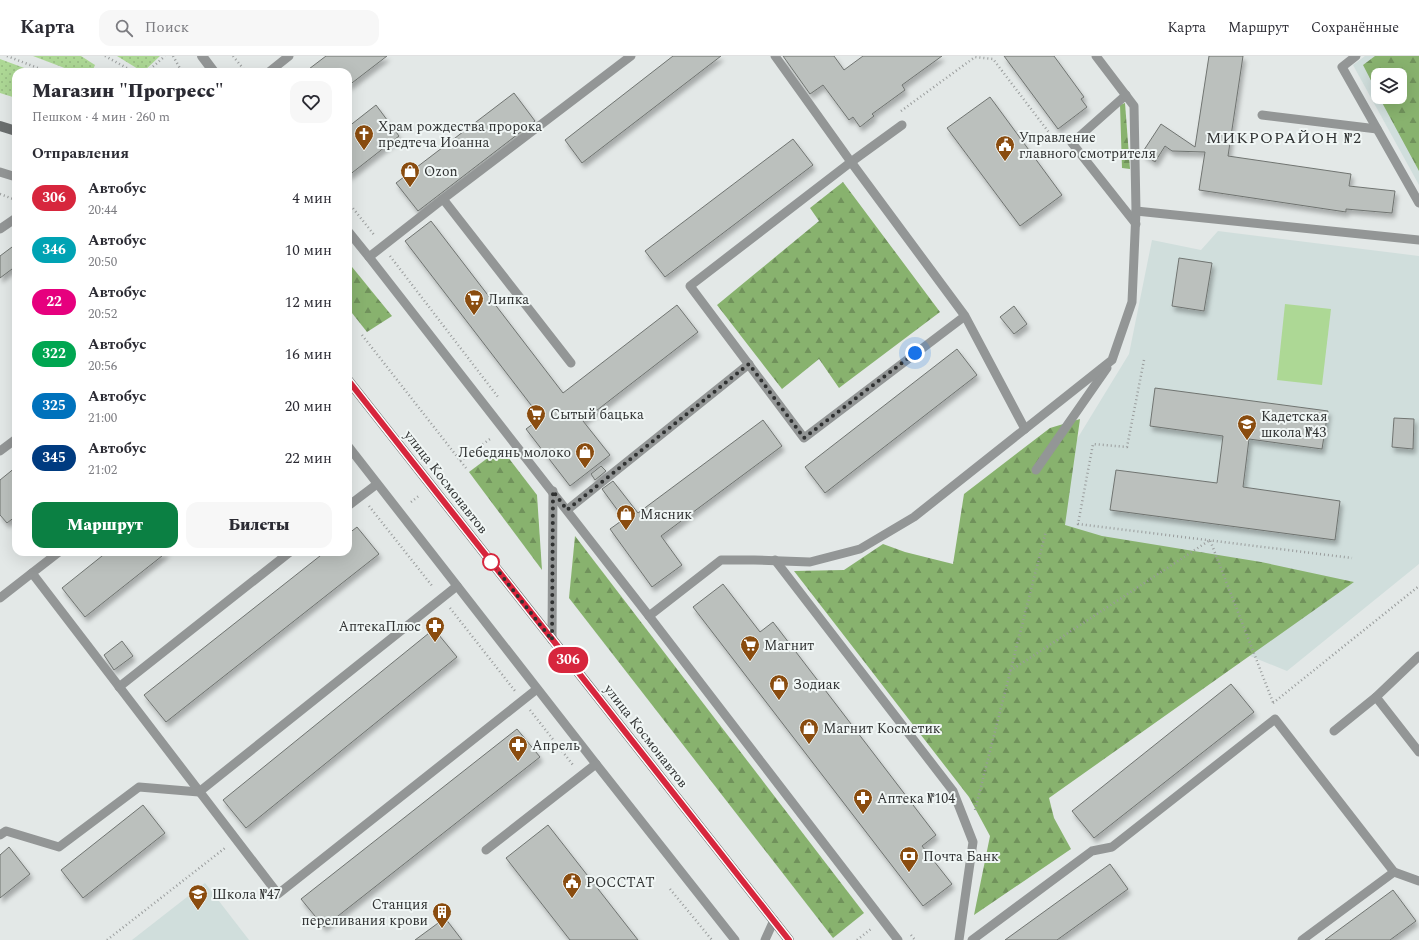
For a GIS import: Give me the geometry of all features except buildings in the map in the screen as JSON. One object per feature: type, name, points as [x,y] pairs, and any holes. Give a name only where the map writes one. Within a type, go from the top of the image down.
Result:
[{"type":"main road","points":[[0,126],[12,129]]},
{"type":"main road","name":"улица Космонавтов","points":[[352,385],[789,940]]},
{"type":"street","points":[[202,56],[211,68]]},
{"type":"lane","points":[[274,68],[289,56]]},
{"type":"lane","points":[[370,257],[443,199],[632,56]]},
{"type":"lane","points":[[774,56],[965,316],[1025,429]]},
{"type":"lane","points":[[1036,470],[1112,360],[1132,302],[1136,224],[1134,106],[1096,56]]},
{"type":"lane","points":[[1356,56],[1342,67],[1419,203]]},
{"type":"lane","points":[[1126,96],[1072,143],[1136,224]]},
{"type":"lane","points":[[1262,114],[1377,129]]},
{"type":"lane","points":[[902,125],[851,162],[690,286],[804,438],[965,316]]},
{"type":"lane","points":[[0,172],[12,176]]},
{"type":"lane","points":[[443,199],[571,363]]},
{"type":"lane","points":[[1136,211],[1419,240]]},
{"type":"lane","points":[[0,229],[12,221]]},
{"type":"lane","points":[[352,237],[370,257],[553,491],[898,940]]},
{"type":"lane","points":[[649,616],[721,560],[775,560],[810,562],[860,549],[914,518],[1112,360]]},
{"type":"lane","points":[[567,510],[749,364]]},
{"type":"lane","points":[[0,451],[12,442]]},
{"type":"lane","points":[[352,451],[735,940]]},
{"type":"lane","points":[[352,503],[377,484]]},
{"type":"lane","points":[[552,640],[553,491]]},
{"type":"lane","points":[[0,598],[53,556]]},
{"type":"lane","points":[[119,687],[285,556]]},
{"type":"lane","points":[[775,560],[953,790],[973,842],[959,940]]},
{"type":"lane","points":[[32,573],[278,894],[537,689]]},
{"type":"lane","points":[[0,836],[6,831],[60,847],[139,786],[199,792],[457,586]]},
{"type":"lane","points":[[1334,731],[1376,697],[1419,656]]},
{"type":"lane","points":[[1376,697],[1419,752]]},
{"type":"lane","points":[[972,940],[1092,851],[1112,847],[1275,719],[1394,872],[1419,881]]},
{"type":"lane","points":[[486,850],[596,764]]},
{"type":"lane","points":[[1302,940],[1394,872]]},
{"type":"lane","points":[[765,940],[774,920]]},
{"type":"path","points":[[7,56],[38,68]]},
{"type":"path","points":[[18,60],[20,56]]},
{"type":"path","points":[[105,56],[127,68]]},
{"type":"path","points":[[152,68],[165,56]]},
{"type":"path","points":[[173,56],[180,68]]},
{"type":"path","points":[[233,56],[243,68]]},
{"type":"path","points":[[901,112],[975,57],[993,59],[1057,142],[1072,143]]},
{"type":"path","points":[[0,194],[12,198]]},
{"type":"path","points":[[362,335],[466,468]]},
{"type":"path","points":[[1144,360],[1127,447],[1093,444],[1078,524],[1352,558]]},
{"type":"path","points":[[460,461],[490,439]]},
{"type":"path","points":[[352,484],[581,776]]},
{"type":"path","points":[[411,502],[420,495]]},
{"type":"path","points":[[970,832],[1046,531]]},
{"type":"path","points":[[1010,671],[1210,540]]},
{"type":"path","points":[[1210,540],[1273,703],[1275,719]]},
{"type":"path","points":[[1273,703],[1419,586]]},
{"type":"path","points":[[107,940],[236,840]]},
{"type":"path","points":[[670,888],[712,940]]},
{"type":"path","points":[[857,940],[871,929]]},
{"type":"shaded area","points":[[1365,56],[1419,56],[1419,185],[1374,104],[1407,104],[1407,68],[1371,68],[1371,98],[1353,65]]},
{"type":"shaded area","name":"Кадетская школа №43","points":[[1218,231],[1419,256],[1419,564],[1287,671],[1179,627],[1022,529],[1129,354],[1152,240],[1201,250]]},
{"type":"shaded area","name":"Школа №47","points":[[205,883],[249,940],[132,940]]},
{"type":"green space","points":[[33,56],[81,56],[95,65],[94,68],[64,68]]},
{"type":"green space","points":[[117,56],[160,56],[147,68],[136,68]]},
{"type":"green space","points":[[1375,56],[1419,56],[1419,171],[1383,104],[1407,104],[1407,68],[1371,68],[1371,80],[1363,65]]},
{"type":"green space","points":[[0,59],[24,68],[12,68],[12,97],[0,93]]},
{"type":"green space","points":[[1125,103],[1130,169],[1122,168],[1120,105]]},
{"type":"green space","points":[[843,182],[940,312],[839,388],[819,359],[782,389],[717,305],[819,221],[810,208]]},
{"type":"green space","points":[[352,267],[392,316],[367,332],[352,313]]},
{"type":"green space","points":[[1285,304],[1331,309],[1322,385],[1277,380]]},
{"type":"green space","points":[[1080,419],[1065,525],[1102,536],[1261,562],[1354,582],[1049,798],[1054,818],[1071,849],[974,915],[990,836],[969,797],[794,571],[844,570],[883,544],[905,552],[953,564],[964,494],[1050,428]]},
{"type":"green space","points":[[501,448],[537,495],[542,570],[469,472]]},
{"type":"green space","points":[[575,536],[864,913],[833,938],[569,598]]},
{"type":"bus line","name":"306","points":[[352,385],[789,940]]},
{"type":"place","name":"Храм рождества пророка предтеча Иоанна","points":[[364,151]]},
{"type":"place","name":"Управление главного смотрителя","points":[[1005,162]]},
{"type":"place","name":"Ozon","points":[[410,188]]},
{"type":"place","name":"Липка","points":[[474,316]]},
{"type":"place","name":"Сытый бацька","points":[[536,431]]},
{"type":"place","name":"Кадетская школа №43","points":[[1247,441]]},
{"type":"place","name":"Лебедянь молоко","points":[[585,469]]},
{"type":"place","name":"Мясник","points":[[626,531]]},
{"type":"place","name":"АптекаПлюс","points":[[435,643]]},
{"type":"place","name":"Магнит","points":[[750,662]]},
{"type":"place","name":"Зодиак","points":[[779,701]]},
{"type":"place","name":"Магнит Косметик","points":[[809,745]]},
{"type":"place","name":"Апрель","points":[[518,762]]},
{"type":"place","name":"Аптека №104","points":[[863,815]]},
{"type":"place","name":"Почта Банк","points":[[909,873]]},
{"type":"place","name":"РОССТАТ","points":[[572,899]]},
{"type":"place","name":"Школа №47","points":[[198,911]]},
{"type":"place","name":"Станция переливания крови","points":[[442,929]]},
{"type":"district","name":"МИКРОРАЙОН №2","points":[[1284,138]]},
{"type":"route","points":[[491,562],[552,640],[553,491],[567,510],[749,364],[804,438],[915,353]]}]
